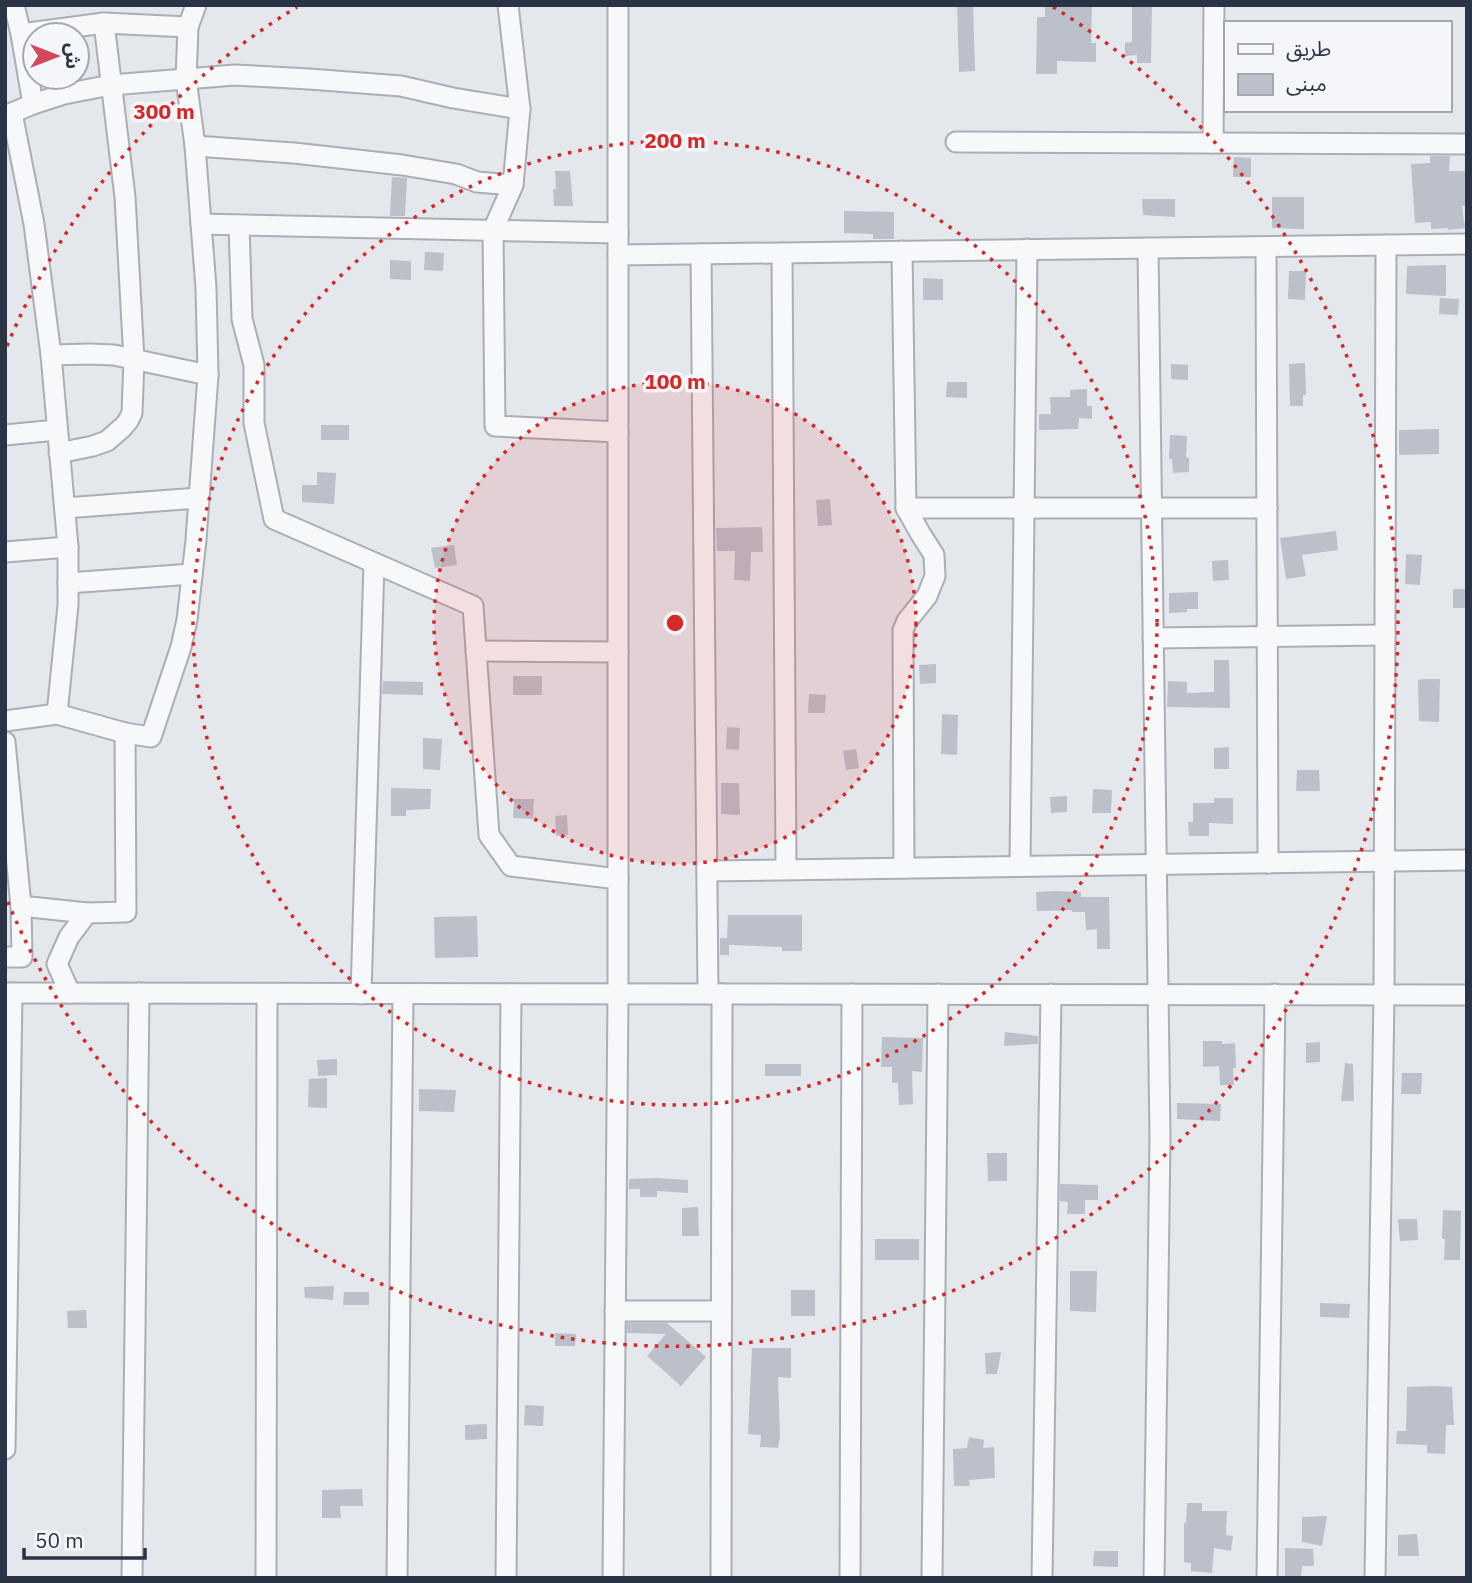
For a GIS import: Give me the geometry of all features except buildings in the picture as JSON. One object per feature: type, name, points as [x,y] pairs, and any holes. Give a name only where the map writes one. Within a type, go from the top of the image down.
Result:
[{"type":"street","points":[[14,5],[21,34]]},
{"type":"street","points":[[5,721],[57,714],[125,733],[151,737],[181,647],[197,540],[208,375],[206,288],[195,146],[186,79],[188,27],[196,5]]},
{"type":"street","points":[[508,5],[520,109],[513,186],[493,230],[495,426],[618,432]]},
{"type":"street","points":[[612,1578],[618,994],[618,5]]},
{"type":"street","points":[[1213,143],[1214,5]]},
{"type":"street","points":[[59,453],[107,441],[128,421],[132,413],[134,360],[125,197],[104,23]]},
{"type":"street","points":[[91,25],[188,27]]},
{"type":"street","points":[[57,714],[68,606],[65,508],[51,355],[34,224],[9,115],[64,94],[111,85],[235,75],[401,86],[520,109]]},
{"type":"street","points":[[31,91],[33,104]]},
{"type":"street","points":[[956,142],[1467,144]]},
{"type":"street","points":[[195,146],[402,165],[513,186]]},
{"type":"street","points":[[201,224],[618,233]]},
{"type":"street","points":[[239,225],[242,320],[254,365],[254,423],[274,519],[473,606],[489,835],[511,866],[618,879]]},
{"type":"street","points":[[618,255],[1467,244]]},
{"type":"street","points":[[1375,1578],[1384,995],[1386,245]]},
{"type":"street","points":[[1266,247],[1268,863]]},
{"type":"street","points":[[1148,248],[1160,1138],[1154,1578]]},
{"type":"street","points":[[1020,866],[1027,250]]},
{"type":"street","points":[[902,251],[906,508],[934,555],[935,576],[927,596],[903,630],[904,868]]},
{"type":"street","points":[[782,253],[786,869]]},
{"type":"street","points":[[701,254],[707,871],[715,994],[721,1311],[721,1578]]},
{"type":"street","points":[[51,355],[126,357],[208,375]]},
{"type":"street","points":[[5,435],[57,430]]},
{"type":"street","points":[[65,508],[198,498]]},
{"type":"street","points":[[906,508],[1267,508]]},
{"type":"street","points":[[5,552],[68,547]]},
{"type":"street","points":[[361,994],[374,563]]},
{"type":"street","points":[[68,583],[192,575]]},
{"type":"street","points":[[1153,638],[1385,635]]},
{"type":"street","points":[[476,651],[618,652]]},
{"type":"street","points":[[21,906],[87,913],[126,912],[125,733]]},
{"type":"street","points":[[5,743],[21,906],[22,957],[5,957]]},
{"type":"street","points":[[707,871],[1467,860]]},
{"type":"street","points":[[70,993],[57,964],[69,937],[87,913]]},
{"type":"street","points":[[5,1449],[9,993],[1467,995]]},
{"type":"street","points":[[132,1578],[139,993]]},
{"type":"street","points":[[266,1578],[267,994]]},
{"type":"street","points":[[397,1578],[402,994]]},
{"type":"street","points":[[506,1578],[511,994]]},
{"type":"street","points":[[850,1578],[852,994]]},
{"type":"street","points":[[932,1578],[938,994]]},
{"type":"street","points":[[1042,1578],[1051,995]]},
{"type":"street","points":[[1268,1578],[1275,995]]},
{"type":"street","points":[[615,1311],[721,1311]]}]
